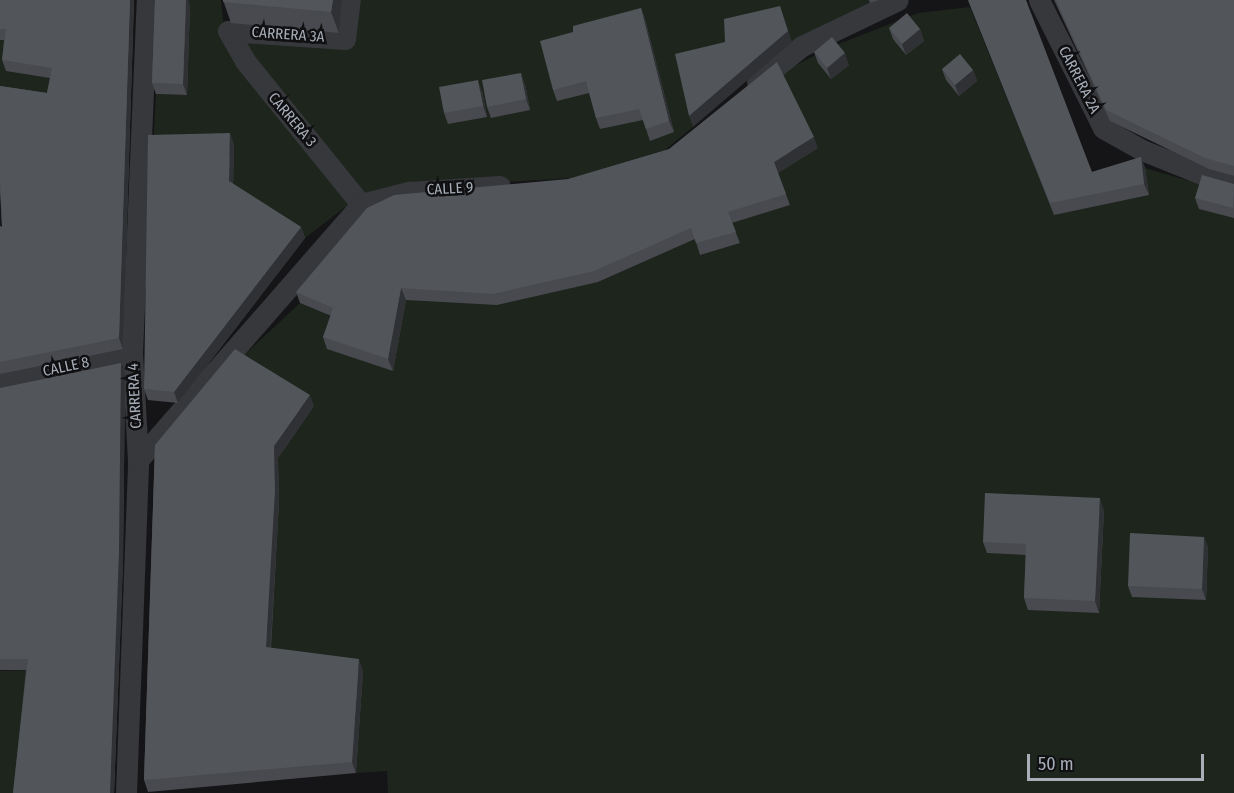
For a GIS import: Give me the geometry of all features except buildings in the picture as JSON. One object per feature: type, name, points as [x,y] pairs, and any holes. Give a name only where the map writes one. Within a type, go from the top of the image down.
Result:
[{"type":"street","name":"CARRERA 4","points":[[126,793],[138,460],[132,353],[147,0]]},
{"type":"street","name":"CARRERA 3A","points":[[228,31],[345,39],[350,0]]},
{"type":"street","points":[[739,96],[802,46],[898,0]]},
{"type":"street","name":"CARRERA 2A","points":[[1039,0],[1103,128],[1142,150],[1234,187]]},
{"type":"street","name":"CARRERA 3","points":[[228,31],[251,70],[361,204]]},
{"type":"street","name":"CALLE 9","points":[[361,204],[408,192],[526,185]]},
{"type":"street","points":[[138,460],[361,204]]},
{"type":"street","name":"CALLE 8","points":[[0,381],[132,353]]},
{"type":"shaded area","points":[[159,0],[221,0],[225,37],[352,202],[305,238],[153,146],[156,94],[186,95]]},
{"type":"shaded area","points":[[355,0],[869,0],[870,3],[792,42],[729,53],[693,127],[665,150],[572,178],[395,189],[363,198],[238,36]]},
{"type":"shaded area","points":[[970,7],[1054,214],[1148,195],[1145,168],[1234,194],[1234,793],[388,793],[387,771],[356,773],[270,658],[278,457],[239,360],[300,303],[337,319],[392,370],[406,300],[598,282],[695,239],[700,254],[739,243],[732,223],[790,205],[778,173],[818,148],[781,73],[831,47],[918,13]]},
{"type":"shaded area","points":[[0,40],[10,40],[56,79],[51,104],[0,126]]},
{"type":"shaded area","points":[[32,670],[18,793],[0,793],[0,671]]}]
